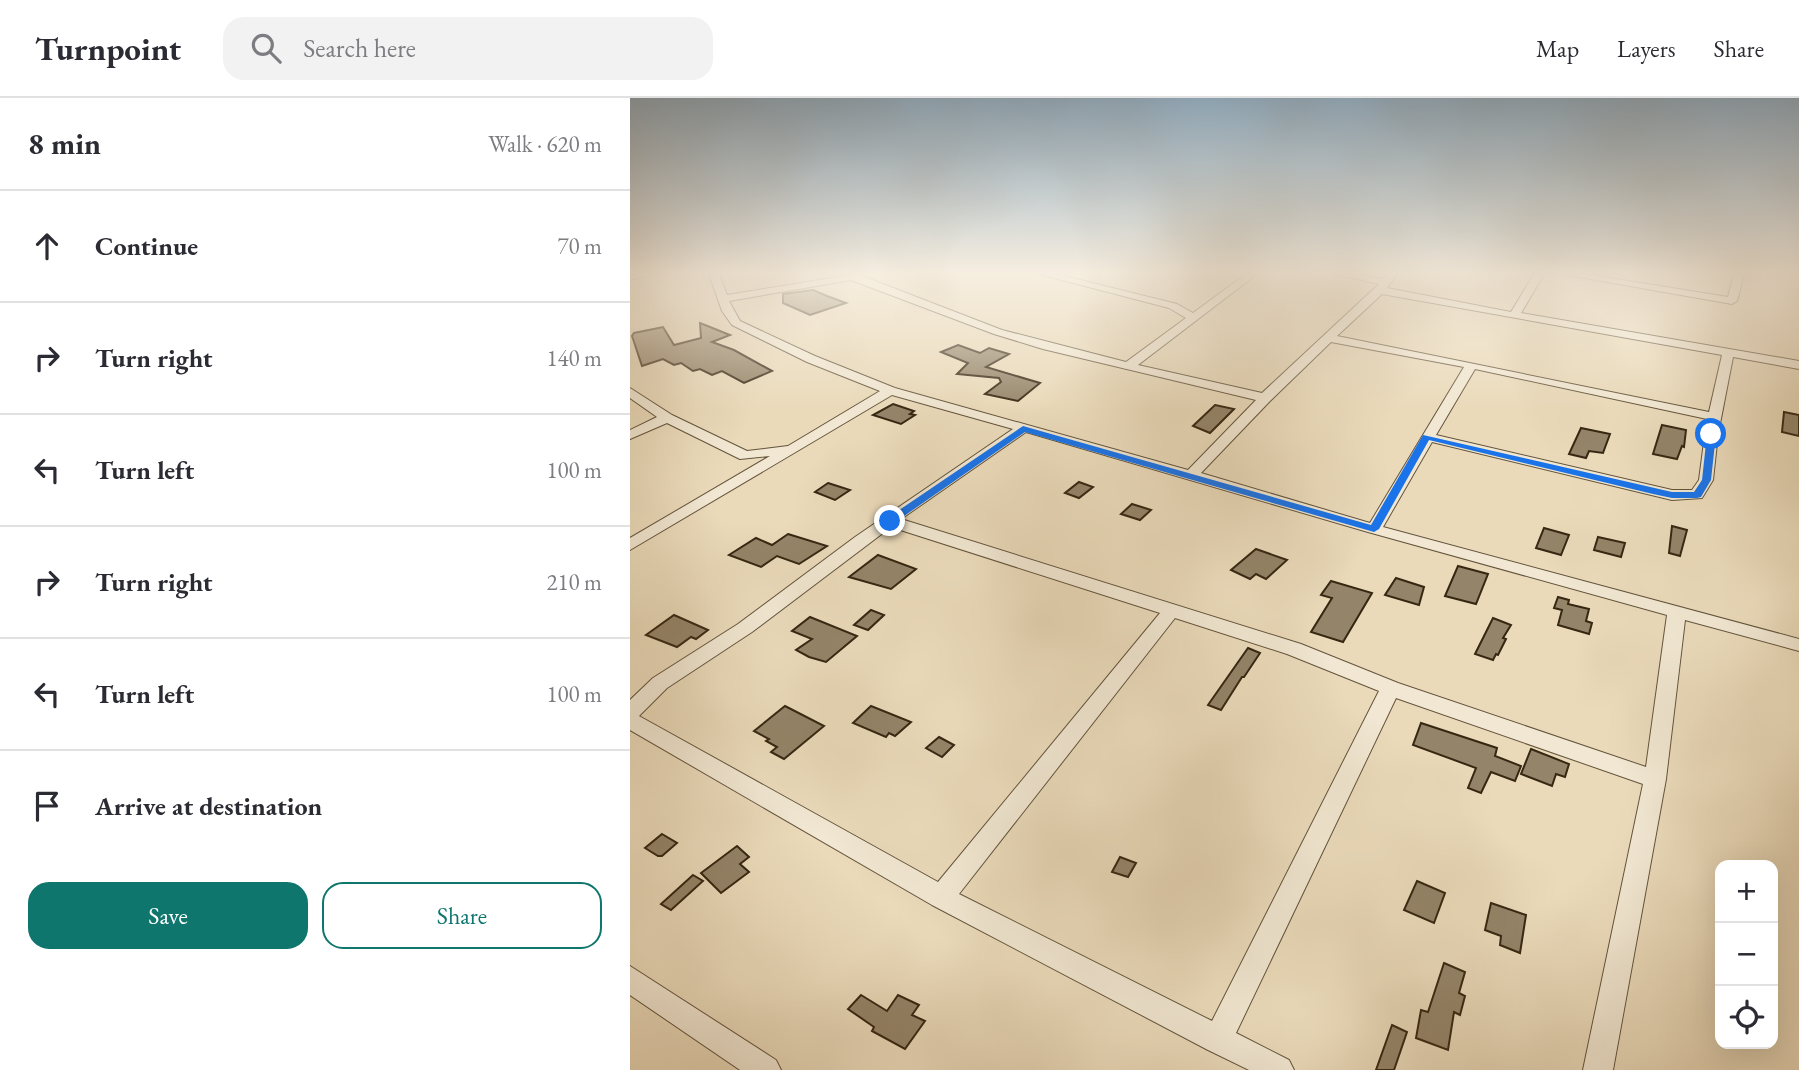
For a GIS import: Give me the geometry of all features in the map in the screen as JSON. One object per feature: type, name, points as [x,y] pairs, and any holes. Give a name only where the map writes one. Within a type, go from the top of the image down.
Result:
[{"type":"street","points":[[734,319],[736,323],[823,364],[890,391],[1374,529],[1799,645]]},
{"type":"street","points":[[966,319],[1046,346],[1265,398]]},
{"type":"street","points":[[1130,365],[1189,319]]},
{"type":"street","points":[[1190,476],[1265,398],[1347,319]]},
{"type":"street","points":[[1533,319],[1799,365]]},
{"type":"street","points":[[1328,338],[1471,365],[1715,418]]},
{"type":"street","points":[[1427,437],[1653,491],[1672,495],[1697,495],[1706,480],[1728,353]]},
{"type":"street","points":[[1374,529],[1471,365]]},
{"type":"street","points":[[630,545],[890,391]]},
{"type":"street","points":[[630,392],[667,418],[745,456],[749,461],[739,481]]},
{"type":"street","points":[[630,435],[667,418]]},
{"type":"street","points":[[630,712],[660,683],[745,628],[890,521],[1023,428]]},
{"type":"street","points":[[745,456],[798,445]]},
{"type":"street","points":[[890,521],[1294,649],[1391,688],[1655,779]]},
{"type":"street","points":[[941,897],[1171,611]]},
{"type":"street","points":[[1598,1070],[1655,779],[1677,611]]},
{"type":"street","points":[[1218,1040],[1391,688]]},
{"type":"street","points":[[630,720],[941,897],[1279,1070]]},
{"type":"street","points":[[630,979],[766,1070]]},
{"type":"building","points":[[700,323],[730,335],[712,342],[734,350],[772,371],[744,383],[722,371],[712,375],[700,369],[693,371],[681,363],[674,365],[663,359],[642,366],[632,336],[634,333],[663,327],[674,345],[701,338]]},
{"type":"building","points":[[958,345],[980,353],[989,348],[1009,354],[986,367],[1040,383],[1018,401],[985,394],[1001,382],[999,378],[957,374],[968,363],[941,352]]},
{"type":"building","points":[[893,404],[914,411],[910,414],[915,415],[901,424],[873,415]]},
{"type":"building","points":[[1215,405],[1234,409],[1210,433],[1193,426]]},
{"type":"building","points":[[1784,412],[1799,415],[1799,436],[1782,432]]},
{"type":"building","points":[[1662,425],[1686,430],[1684,447],[1682,446],[1677,459],[1653,454]]},
{"type":"building","points":[[1581,428],[1610,434],[1603,453],[1589,451],[1586,458],[1569,454]]},
{"type":"building","points":[[1079,482],[1093,487],[1079,498],[1065,493]]},
{"type":"building","points":[[828,483],[850,490],[835,500],[815,492]]},
{"type":"building","points":[[1132,504],[1151,510],[1140,520],[1121,514]]},
{"type":"building","points":[[1672,526],[1687,530],[1680,556],[1669,553]]},
{"type":"building","points":[[1544,528],[1569,535],[1561,555],[1536,548]]},
{"type":"building","points":[[788,534],[827,546],[799,564],[777,556],[761,567],[729,555],[756,538],[772,545]]},
{"type":"building","points":[[1598,537],[1625,543],[1621,557],[1594,550]]},
{"type":"building","points":[[1256,549],[1287,560],[1266,579],[1256,574],[1250,579],[1231,570]]},
{"type":"building","points":[[878,555],[916,569],[891,589],[849,577]]},
{"type":"building","points":[[1458,566],[1488,574],[1476,604],[1445,596]]},
{"type":"building","points":[[1396,578],[1424,587],[1419,605],[1385,595]]},
{"type":"building","points":[[1331,581],[1372,593],[1343,642],[1311,632],[1332,598],[1321,595]]},
{"type":"building","points":[[1558,597],[1569,600],[1568,604],[1589,609],[1586,621],[1592,623],[1589,634],[1558,625],[1562,610],[1554,608]]},
{"type":"building","points":[[871,610],[884,615],[868,630],[854,625]]},
{"type":"building","points":[[674,615],[708,630],[696,639],[691,637],[677,647],[646,635]]},
{"type":"building","points":[[810,617],[857,636],[826,662],[809,657],[796,650],[812,639],[792,631]]},
{"type":"building","points":[[1493,618],[1511,625],[1503,638],[1506,639],[1498,655],[1496,654],[1493,660],[1475,654]]},
{"type":"building","points":[[1248,648],[1260,653],[1221,710],[1208,705]]},
{"type":"building","points":[[785,706],[824,726],[784,759],[771,752],[777,747],[766,741],[769,739],[754,731]]},
{"type":"building","points":[[871,706],[911,722],[895,736],[889,733],[886,737],[853,723]]},
{"type":"building","points":[[1421,723],[1497,748],[1495,756],[1521,766],[1515,781],[1491,772],[1481,793],[1468,788],[1476,768],[1413,745]]},
{"type":"building","points":[[939,737],[954,745],[942,757],[926,748]]},
{"type":"building","points":[[1531,749],[1569,764],[1565,777],[1556,774],[1552,786],[1521,774]]},
{"type":"building","points":[[662,834],[677,843],[662,856],[658,856],[645,848]]},
{"type":"building","points":[[737,846],[749,857],[740,864],[749,872],[721,893],[701,873]]},
{"type":"building","points":[[1120,857],[1136,863],[1128,877],[1112,872]]},
{"type":"building","points":[[693,875],[703,881],[671,910],[661,904]]},
{"type":"building","points":[[1417,881],[1445,893],[1434,923],[1404,910]]},
{"type":"building","points":[[1491,903],[1526,915],[1520,953],[1500,945],[1501,936],[1485,930]]},
{"type":"building","points":[[1444,963],[1465,972],[1459,993],[1465,996],[1460,1015],[1454,1012],[1448,1050],[1416,1038],[1421,1010],[1428,1012]]},
{"type":"building","points":[[861,995],[887,1011],[898,995],[919,1005],[912,1015],[925,1021],[905,1049],[872,1031],[874,1027],[848,1009]]},
{"type":"building","points":[[1392,1025],[1407,1032],[1394,1070],[1376,1070]]},
{"type":"route","points":[[890,521],[1023,428],[1374,529],[1427,437],[1653,491],[1672,495],[1697,495],[1706,480],[1711,434]]}]
